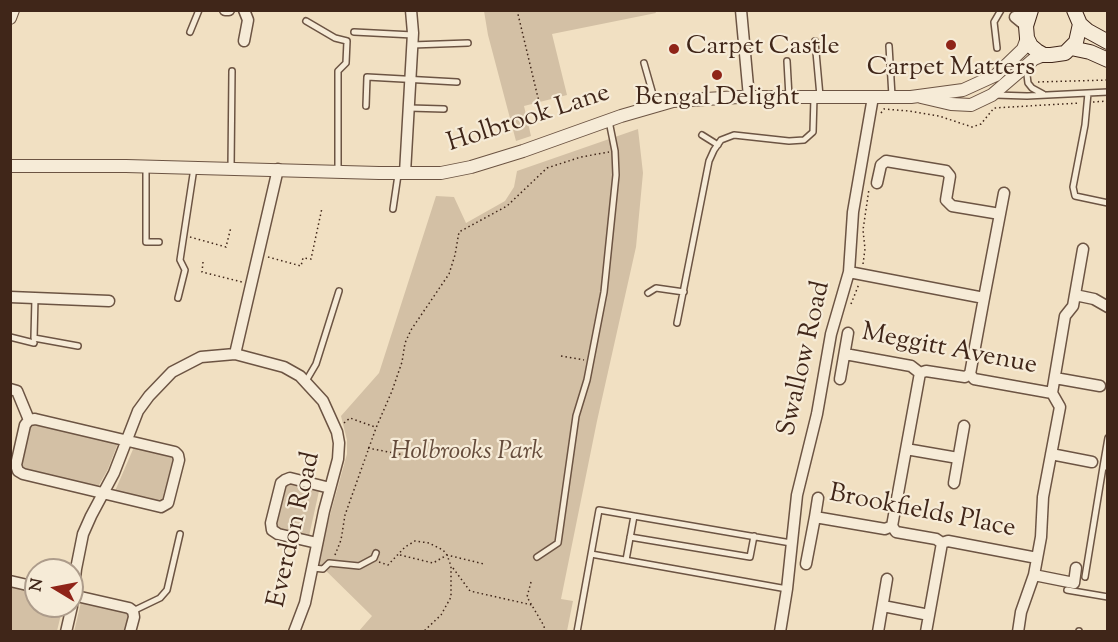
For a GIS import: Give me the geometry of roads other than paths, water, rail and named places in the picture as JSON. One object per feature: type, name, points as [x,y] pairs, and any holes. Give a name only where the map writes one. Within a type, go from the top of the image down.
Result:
[{"type":"main road","points":[[1025,21],[1031,46],[1044,55],[1059,55],[1071,48],[1079,36],[1077,17]]},
{"type":"main road","points":[[1077,17],[1088,31],[1107,42]]},
{"type":"main road","points":[[1071,48],[1090,52],[1107,60]]},
{"type":"street","points":[[10,18],[13,10]]},
{"type":"street","points":[[244,10],[248,20],[244,41]]},
{"type":"street","points":[[402,173],[409,108],[411,10]]},
{"type":"street","points":[[741,10],[749,97]]},
{"type":"street","points":[[1003,10],[1025,21]]},
{"type":"street","name":"Holbrook Lane","points":[[10,166],[146,166],[338,172],[441,172],[471,167],[656,105],[679,100],[749,97],[916,96],[963,90],[996,75],[1023,49],[1025,21]]},
{"type":"street","name":"Holbrook Lane","points":[[916,96],[939,103],[971,105],[992,95],[1044,55]]},
{"type":"street","name":"Swallow Road","points":[[780,632],[797,495],[817,414],[831,334],[849,272],[853,212],[873,97]]},
{"type":"street","points":[[877,183],[880,165],[886,161],[946,171],[950,176],[946,200],[952,206],[1000,214]]},
{"type":"street","points":[[235,354],[278,169]]},
{"type":"street","points":[[970,374],[1004,193]]},
{"type":"street","points":[[1052,393],[1065,316],[1072,306],[1075,295],[1083,249]]},
{"type":"street","points":[[849,272],[984,298]]},
{"type":"street","points":[[1075,295],[1094,299],[1107,307]]},
{"type":"street","points":[[10,297],[109,301]]},
{"type":"street","name":"Meggitt Avenue","points":[[840,379],[848,333]]},
{"type":"street","name":"Everdon Road","points":[[78,558],[83,534],[114,473],[138,411],[172,372],[201,357],[235,354],[284,367],[306,381],[323,401],[335,427],[339,443],[338,459],[313,568],[294,632]]},
{"type":"street","name":"Meggitt Avenue","points":[[845,354],[911,366],[920,373],[926,371],[965,377],[970,374],[974,379],[1052,393],[1060,407],[1043,497],[1041,537],[1034,575],[1021,612],[1018,632]]},
{"type":"street","points":[[892,526],[920,373]]},
{"type":"street","points":[[1055,378],[1100,386]]},
{"type":"street","points":[[10,389],[17,391],[29,420]]},
{"type":"street","points":[[35,419],[174,452],[178,455],[179,460],[168,503],[161,507],[15,472],[25,425],[29,420],[35,419]]},
{"type":"street","points":[[954,483],[964,426]]},
{"type":"street","points":[[906,449],[958,458]]},
{"type":"street","points":[[1051,454],[1092,462]]},
{"type":"street","points":[[317,543],[278,534],[272,530],[271,524],[281,483],[285,480],[290,478],[330,488]]},
{"type":"street","name":"Brookfields Place","points":[[818,498],[815,517],[885,529],[892,526],[896,532],[936,539],[942,543],[948,541],[1037,558]]},
{"type":"street","points":[[806,564],[815,517]]},
{"type":"street","points":[[926,632],[942,543]]},
{"type":"street","points":[[1034,575],[1074,583],[1076,568]]},
{"type":"street","points":[[878,632],[887,579]]},
{"type":"street","points":[[84,602],[129,608],[133,611],[134,617],[130,632]]},
{"type":"street","points":[[883,606],[929,615]]},
{"type":"lane","points":[[190,32],[199,10]]},
{"type":"lane","points":[[997,48],[994,22],[1003,10]]},
{"type":"lane","points":[[306,21],[321,31],[347,41],[346,63],[338,71],[338,172]]},
{"type":"lane","points":[[354,32],[412,40],[468,43]]},
{"type":"lane","points":[[678,323],[709,161],[721,140],[734,135],[789,141],[804,140],[813,132],[817,97],[815,41]]},
{"type":"lane","points":[[889,46],[892,96]]},
{"type":"lane","points":[[787,61],[789,97]]},
{"type":"lane","points":[[645,63],[656,105]]},
{"type":"lane","points":[[1031,63],[1028,83],[1036,91],[1047,95]]},
{"type":"lane","points":[[231,168],[232,71]]},
{"type":"lane","points":[[366,105],[367,77],[457,82]]},
{"type":"lane","name":"Holbrook Lane","points":[[992,95],[1107,92]]},
{"type":"lane","points":[[1088,93],[1085,125],[1072,187],[1075,196],[1107,203]]},
{"type":"lane","points":[[409,108],[444,109]]},
{"type":"lane","points":[[537,557],[558,543],[576,416],[587,380],[604,292],[616,175],[615,151],[609,121]]},
{"type":"lane","points":[[702,135],[718,145]]},
{"type":"lane","points":[[146,166],[146,242],[159,242]]},
{"type":"lane","points":[[178,298],[185,270],[180,260],[194,167]]},
{"type":"lane","points":[[393,209],[402,173]]},
{"type":"lane","points":[[648,293],[656,288],[684,292]]},
{"type":"lane","points":[[306,381],[316,364],[339,291]]},
{"type":"lane","points":[[35,298],[34,338],[78,346]]},
{"type":"lane","points":[[10,338],[34,342]]},
{"type":"lane","points":[[1085,577],[1105,467],[1107,438]]},
{"type":"lane","points":[[577,632],[598,510],[791,543]]},
{"type":"lane","points":[[626,560],[634,516]]},
{"type":"lane","points":[[133,611],[160,598],[167,590],[180,534]]},
{"type":"lane","points":[[630,537],[750,557],[754,536]]},
{"type":"lane","points":[[591,554],[787,589]]},
{"type":"lane","points":[[313,568],[323,569],[329,563],[359,566],[375,555]]},
{"type":"lane","points":[[1067,590],[1107,597]]},
{"type":"place","name":"Carpet Matters","points":[[951,45]]},
{"type":"place","name":"Carpet Castle","points":[[674,49]]},
{"type":"place","name":"Bengal Delight","points":[[717,75]]},
{"type":"park label","name":"Holbrooks Park","points":[[467,454]]}]
